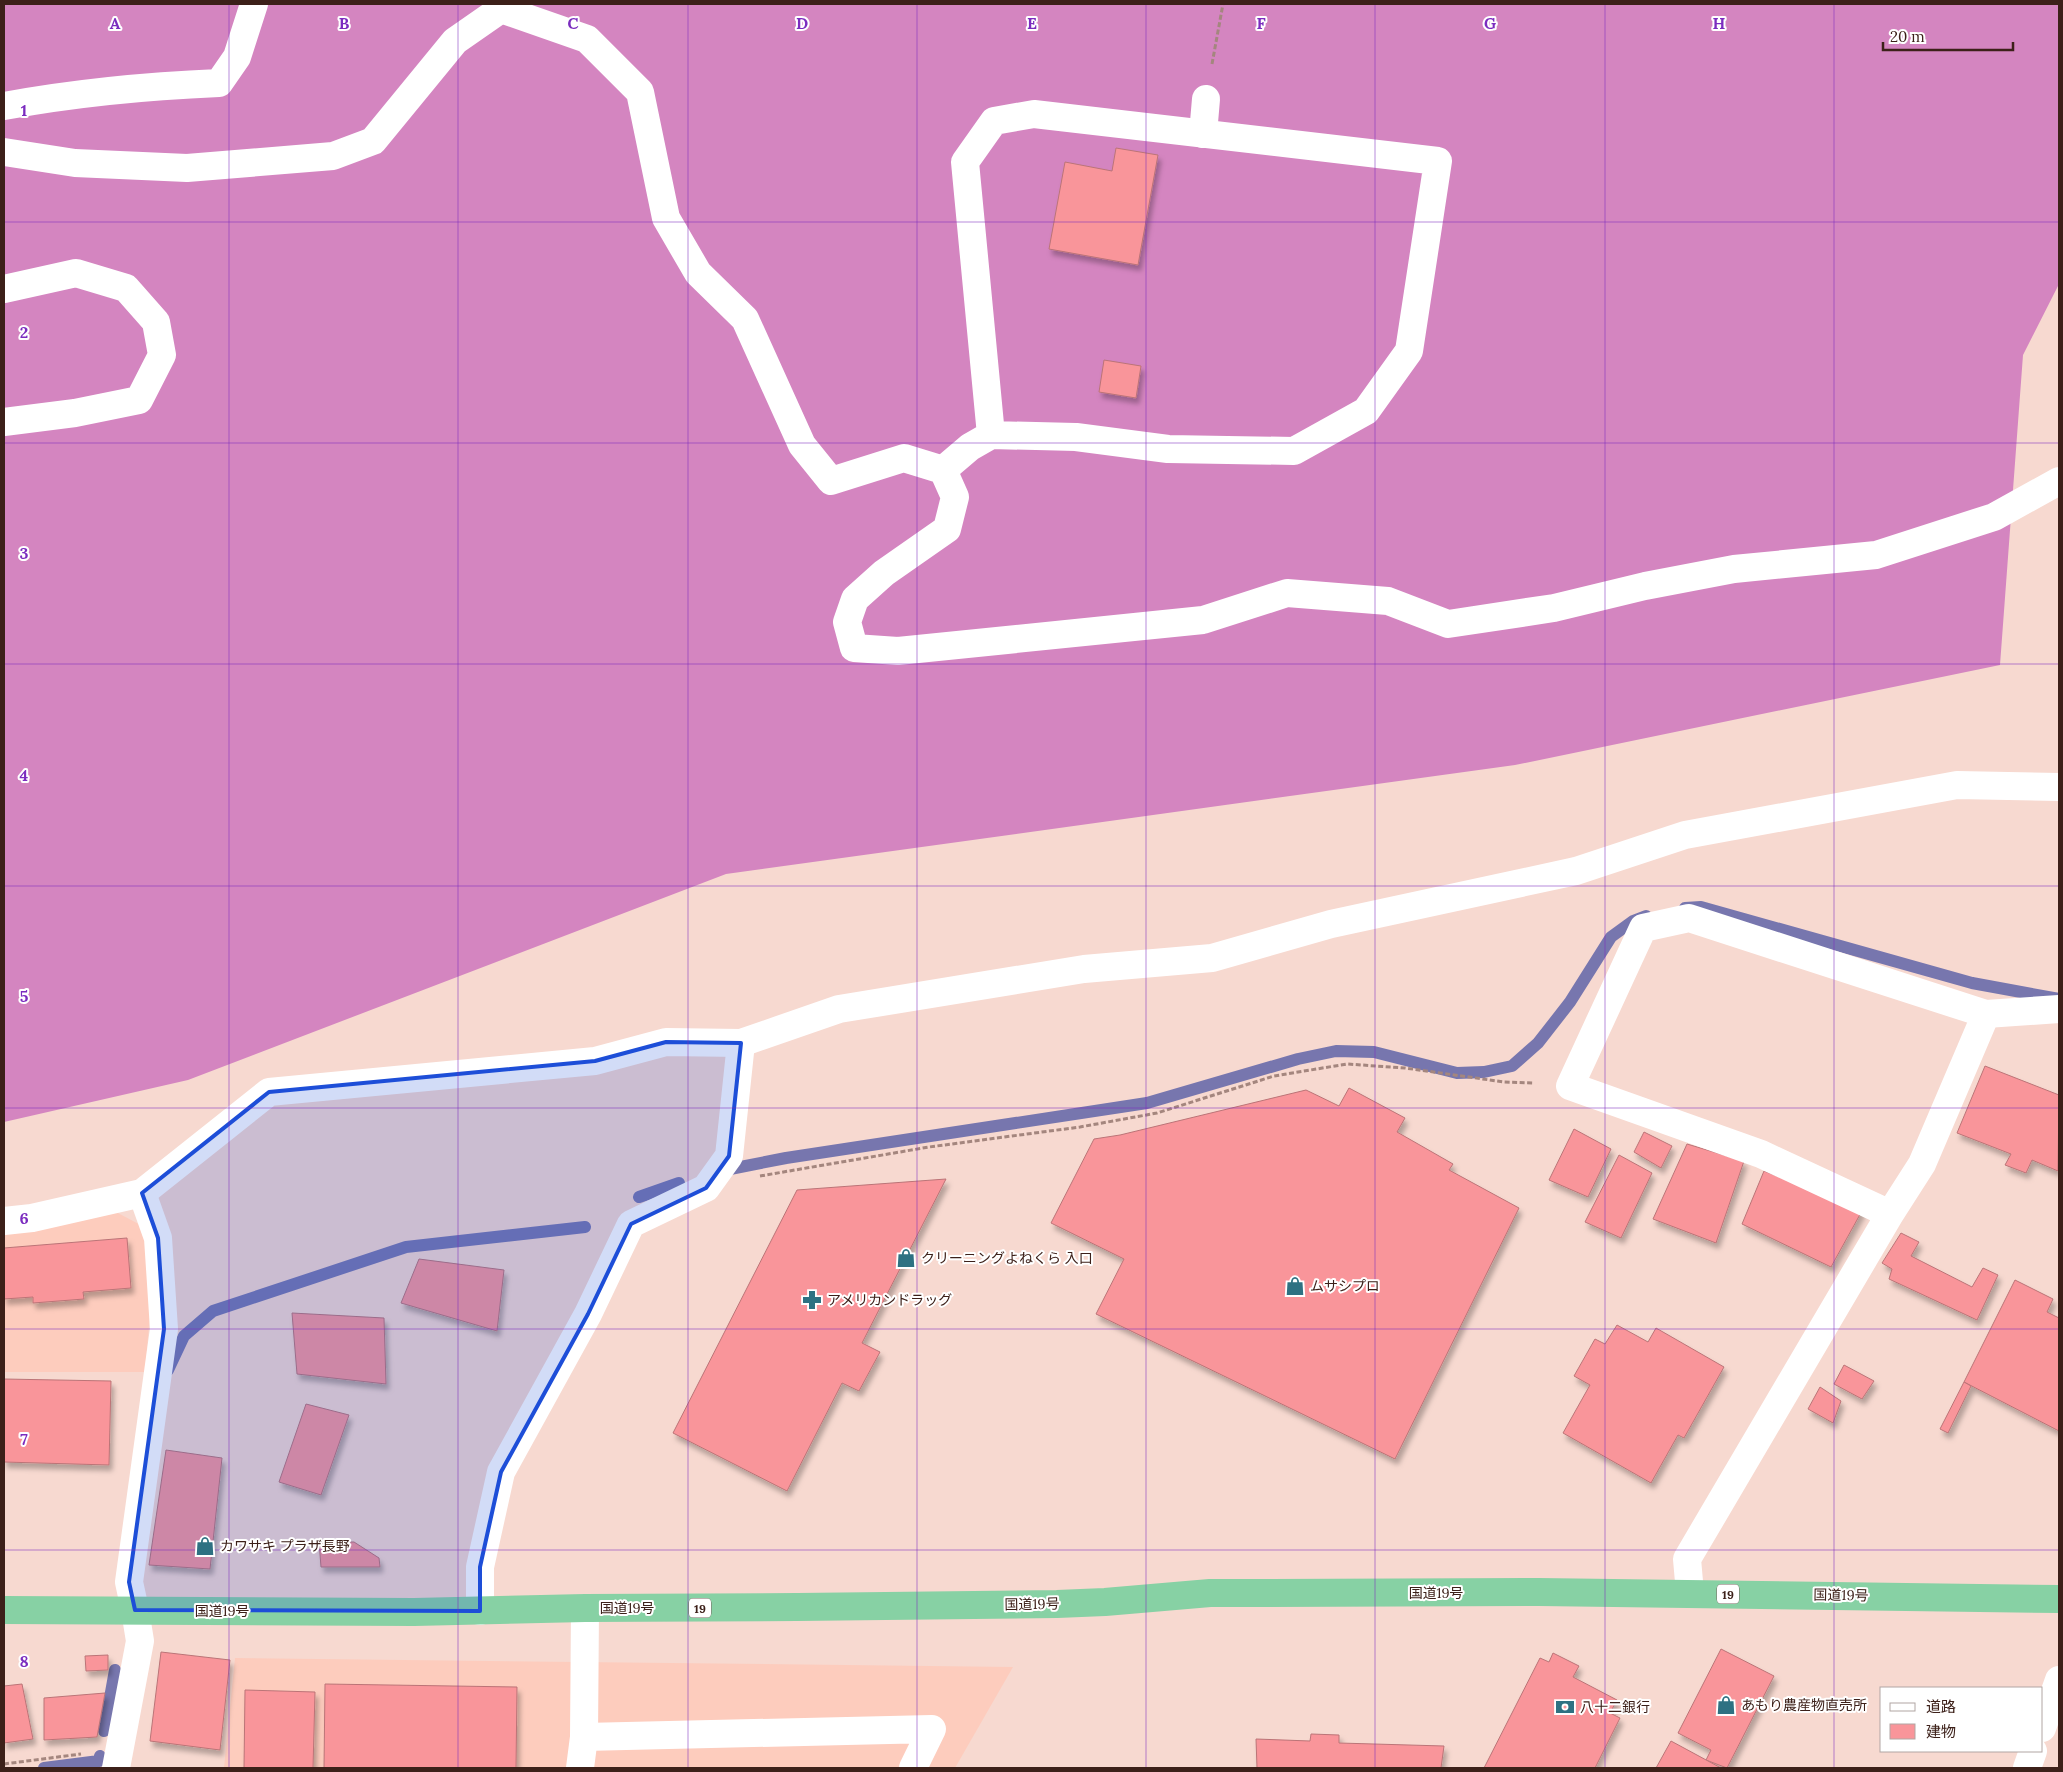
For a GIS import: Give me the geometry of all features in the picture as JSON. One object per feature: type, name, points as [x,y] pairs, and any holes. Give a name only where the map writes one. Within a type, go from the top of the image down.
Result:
[{"type":"highway","name":"国道19号","points":[[4,1610],[414,1612],[585,1608],[1057,1604],[1219,1593],[1690,1593],[2059,1599]]},
{"type":"street","points":[[4,106],[54,97],[130,88],[219,83],[237,57],[254,4]]},
{"type":"street","points":[[4,152],[75,163],[187,168],[333,156],[373,141],[455,42],[501,9],[587,39],[640,92],[666,218],[698,273],[744,319],[802,444],[831,481],[904,458],[943,470],[955,497],[947,529],[884,573],[854,600],[847,622],[854,648],[898,651],[1203,620],[1287,593],[1388,601],[1448,624],[1554,608],[1645,586],[1734,569],[1876,555],[1994,517],[2059,481]]},
{"type":"street","points":[[1203,134],[1206,99]]},
{"type":"street","points":[[943,470],[970,447],[992,435],[1076,437],[1168,449],[1294,451],[1366,412],[1409,350],[1438,161],[1034,114],[994,121],[965,162],[992,435]]},
{"type":"street","points":[[4,289],[76,273],[126,288],[156,322],[162,355],[139,400],[75,413],[4,422]]},
{"type":"street","points":[[4,1220],[32,1218],[142,1192],[270,1092],[595,1061],[666,1042],[741,1042],[839,1009],[1084,969],[1212,958],[1331,924],[1576,871],[1685,835],[1957,785],[2059,787]]},
{"type":"street","points":[[1890,1214],[1761,1154],[1570,1086],[1643,928],[1689,918],[1986,1014],[2059,1009]]},
{"type":"street","points":[[1690,1593],[1687,1560],[1890,1214],[1922,1164],[1986,1014]]},
{"type":"street","points":[[480,1610],[480,1567],[502,1472],[588,1314],[631,1224],[706,1188],[729,1156],[741,1042]]},
{"type":"street","points":[[117,1758],[140,1641],[136,1610],[129,1582],[164,1329],[158,1238],[142,1192]]},
{"type":"street","points":[[580,1768],[584,1736],[585,1608]]},
{"type":"street","points":[[2043,1725],[2059,1680]]},
{"type":"street","points":[[584,1736],[932,1729],[913,1768]]},
{"type":"street","points":[[2027,1768],[2033,1752]]},
{"type":"path","points":[[1206,99],[1224,4]]},
{"type":"path","points":[[706,1188],[754,1176],[929,1147],[1080,1128],[1157,1113],[1274,1076],[1347,1064],[1405,1068],[1504,1082],[1570,1086]]},
{"type":"path","points":[[4,1764],[117,1758]]},
{"type":"highlighted area","points":[[666,1042],[741,1043],[729,1156],[706,1188],[631,1224],[588,1314],[501,1472],[480,1567],[480,1611],[135,1610],[129,1582],[164,1329],[158,1238],[142,1193],[269,1092],[595,1061]]},
{"type":"shaded area","points":[[4,4],[2059,4],[2059,284],[2023,355],[2000,665],[1515,765],[726,874],[188,1080],[4,1122]]},
{"type":"shaded area","points":[[116,1212],[148,1229],[150,1314],[145,1372],[4,1372],[4,1230]]},
{"type":"shaded area","points":[[235,1658],[1013,1667],[955,1768],[224,1768]]},
{"type":"building","points":[[1116,148],[1158,155],[1138,265],[1049,249],[1065,162],[1112,171]]},
{"type":"building","points":[[1104,360],[1141,366],[1136,398],[1099,392]]},
{"type":"building","points":[[1985,1066],[2059,1095],[2058,1171],[2032,1160],[2026,1173],[2005,1165],[2011,1154],[1957,1133]]},
{"type":"building","name":"ムサシプロ","points":[[1349,1088],[1405,1118],[1397,1132],[1453,1164],[1449,1170],[1519,1208],[1395,1459],[1096,1314],[1124,1259],[1051,1223],[1094,1139],[1120,1135],[1306,1090],[1339,1106]]},
{"type":"building","points":[[1574,1129],[1611,1149],[1588,1197],[1549,1180]]},
{"type":"building","points":[[1644,1132],[1672,1146],[1661,1168],[1634,1152]]},
{"type":"building","points":[[1687,1144],[1744,1161],[1716,1243],[1653,1219]]},
{"type":"building","points":[[1619,1155],[1652,1173],[1621,1238],[1585,1222]]},
{"type":"building","points":[[1764,1171],[1863,1209],[1831,1267],[1742,1224]]},
{"type":"building","name":"アメリカンドラッグ","points":[[946,1179],[862,1343],[880,1352],[859,1391],[842,1383],[787,1491],[673,1433],[797,1190]]},
{"type":"building","points":[[1901,1233],[1919,1242],[1911,1256],[1972,1287],[1983,1268],[1998,1275],[1977,1320],[1889,1279],[1892,1269],[1882,1263]]},
{"type":"building","points":[[127,1238],[131,1288],[83,1292],[84,1299],[33,1303],[33,1297],[4,1299],[4,1248]]},
{"type":"building","points":[[419,1259],[504,1270],[497,1331],[401,1303]]},
{"type":"building","points":[[2015,1280],[2053,1299],[2047,1312],[2059,1318],[2059,1431],[1964,1382]]},
{"type":"building","points":[[292,1313],[384,1318],[386,1384],[297,1374]]},
{"type":"building","points":[[1617,1325],[1648,1342],[1656,1328],[1724,1367],[1684,1438],[1678,1435],[1651,1483],[1563,1433],[1590,1385],[1574,1376],[1595,1339],[1605,1344]]},
{"type":"building","points":[[1844,1365],[1874,1381],[1862,1399],[1834,1384]]},
{"type":"building","points":[[4,1379],[111,1381],[109,1465],[4,1462]]},
{"type":"building","points":[[1964,1382],[1971,1386],[1948,1433],[1940,1429]]},
{"type":"building","points":[[1820,1387],[1841,1401],[1833,1423],[1808,1409]]},
{"type":"building","points":[[306,1404],[349,1415],[321,1495],[279,1482]]},
{"type":"building","points":[[166,1450],[222,1458],[210,1569],[149,1565]]},
{"type":"building","points":[[319,1542],[354,1542],[379,1558],[380,1567],[321,1567]]},
{"type":"building","name":"あもり農産物直売所","points":[[1721,1649],[1774,1676],[1727,1768],[1706,1760],[1711,1750],[1678,1733]]},
{"type":"building","points":[[161,1652],[230,1660],[220,1750],[150,1741]]},
{"type":"building","name":"八十二銀行","points":[[1553,1653],[1579,1666],[1573,1677],[1617,1700],[1610,1713],[1620,1718],[1595,1768],[1484,1768],[1540,1658],[1549,1662]]},
{"type":"building","points":[[108,1655],[108,1670],[86,1671],[85,1656]]},
{"type":"building","points":[[22,1684],[33,1739],[4,1743],[4,1686]]},
{"type":"building","points":[[325,1684],[517,1687],[516,1768],[324,1768]]},
{"type":"building","points":[[245,1690],[315,1692],[313,1768],[244,1768]]},
{"type":"building","points":[[105,1693],[97,1737],[44,1740],[44,1698]]},
{"type":"building","points":[[1311,1734],[1339,1735],[1339,1743],[1444,1746],[1441,1768],[1257,1768],[1256,1739],[1310,1741]]},
{"type":"building","points":[[1671,1741],[1721,1768],[1656,1768]]},
{"type":"waterway","points":[[1685,908],[1701,907],[1972,983],[2059,999]]},
{"type":"waterway","points":[[725,1170],[786,1158],[1147,1103],[1298,1059],[1336,1051],[1374,1052],[1457,1073],[1484,1072],[1512,1066],[1538,1043],[1570,1002],[1611,937],[1633,921],[1646,916]]},
{"type":"waterway","points":[[639,1197],[679,1183]]},
{"type":"waterway","points":[[168,1370],[184,1336],[213,1311],[406,1247],[585,1227]]},
{"type":"waterway","points":[[104,1731],[115,1670]]},
{"type":"waterway","points":[[44,1768],[99,1761],[100,1756]]},
{"type":"place","name":"クリーニングよねくら 入口","points":[[906,1258]]},
{"type":"place","name":"ムサシプロ","points":[[1295,1286]]},
{"type":"place","name":"アメリカンドラッグ","points":[[812,1300]]},
{"type":"place","name":"カワサキ プラザ長野","points":[[205,1546]]},
{"type":"place","name":"あもり農産物直売所","points":[[1726,1705]]},
{"type":"place","name":"八十二銀行","points":[[1565,1707]]}]
